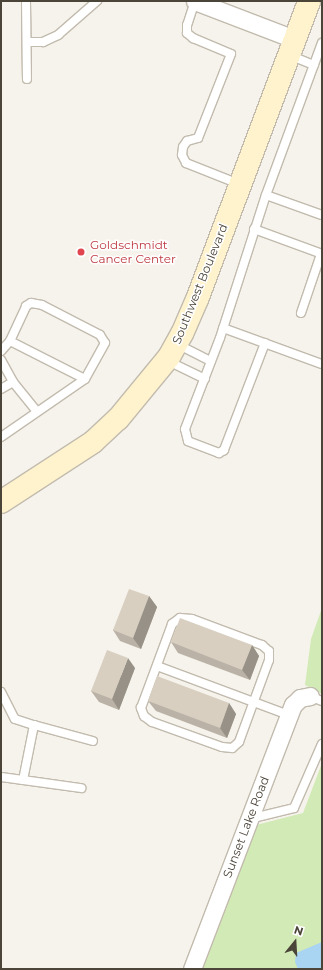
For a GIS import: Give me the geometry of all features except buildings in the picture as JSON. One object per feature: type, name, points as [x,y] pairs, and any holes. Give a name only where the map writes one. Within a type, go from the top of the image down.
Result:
[{"type":"main road","name":"Southwest Boulevard","points":[[1,502],[93,442],[118,419],[172,352],[198,296],[309,1]]},
{"type":"street","points":[[195,1],[291,47]]},
{"type":"street","name":"Sunset Lake Road","points":[[192,969],[289,715],[300,698],[316,699]]},
{"type":"lane","points":[[26,1],[27,79]]},
{"type":"lane","points":[[27,42],[43,42],[58,35],[97,1]]},
{"type":"lane","points":[[195,1],[186,25],[187,33],[193,38],[231,54],[198,138],[187,142],[183,146],[182,155],[186,163],[239,184]]},
{"type":"lane","points":[[265,343],[224,450],[219,453],[188,441],[185,429],[212,361],[254,228],[322,43]]},
{"type":"lane","points":[[291,47],[314,65]]},
{"type":"lane","points":[[266,195],[322,215]]},
{"type":"lane","points":[[254,228],[322,254],[301,313]]},
{"type":"lane","points":[[1,351],[10,341],[26,306],[31,303],[42,305],[100,336],[104,343],[102,351],[85,379],[1,437]]},
{"type":"lane","points":[[223,328],[322,364]]},
{"type":"lane","points":[[10,341],[85,379]]},
{"type":"lane","points":[[172,352],[212,361]]},
{"type":"lane","points":[[172,352],[204,379]]},
{"type":"lane","points":[[1,360],[13,382],[37,412]]},
{"type":"lane","points":[[1,389],[13,382]]},
{"type":"lane","points":[[180,618],[192,619],[262,645],[269,651],[269,660],[254,702],[239,742],[232,748],[222,747],[152,722],[144,716],[141,708],[172,624],[180,618]]},
{"type":"lane","points":[[157,666],[289,715]]},
{"type":"lane","points":[[1,692],[7,708],[16,719],[93,741]]},
{"type":"lane","points":[[23,780],[34,725]]},
{"type":"lane","points":[[248,819],[294,808],[322,744]]},
{"type":"lane","points":[[1,777],[81,788]]},
{"type":"green space","points":[[322,608],[322,694],[305,685],[311,639]]},
{"type":"green space","points":[[322,763],[322,969],[202,969],[256,825],[303,813]]},
{"type":"water","points":[[322,942],[322,969],[298,969],[295,962],[296,953]]},
{"type":"place","name":"Goldschmidt Cancer Center","points":[[81,252]]}]
